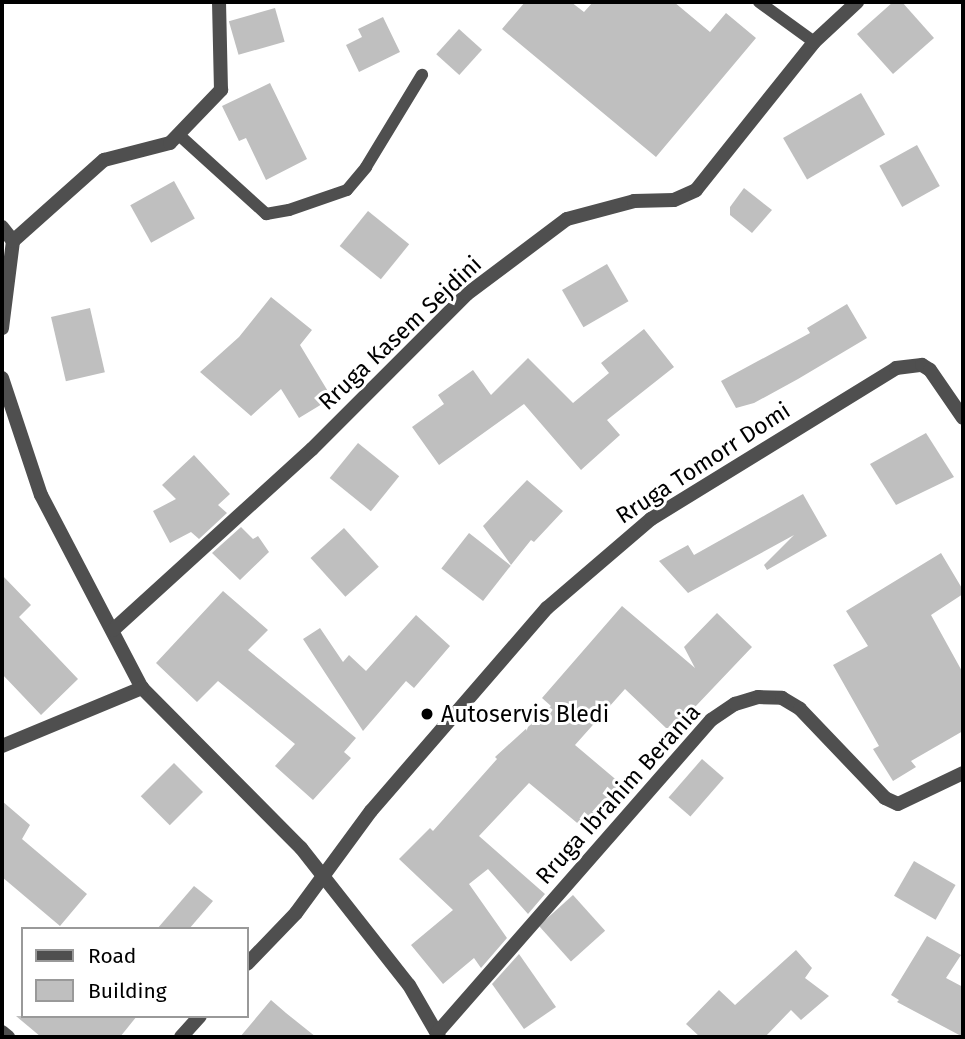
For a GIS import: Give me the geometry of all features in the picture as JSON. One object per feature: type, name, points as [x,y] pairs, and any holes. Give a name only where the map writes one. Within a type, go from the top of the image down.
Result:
[{"type":"street","points":[[2,328],[13,241],[104,160],[170,143],[221,90],[219,2]]},
{"type":"street","name":"Rruga Kasem Sejdini","points":[[113,630],[312,449],[478,286],[567,219],[634,201],[674,200],[696,190],[814,42],[857,2]]},
{"type":"street","points":[[2,227],[13,241]]},
{"type":"street","name":"Rruga Tomorr Domi","points":[[322,875],[455,710],[547,608],[651,519],[896,368],[922,365],[930,370],[963,418]]},
{"type":"street","points":[[2,378],[41,495],[142,688],[301,848],[409,985],[438,1035]]},
{"type":"street","points":[[2,746],[142,688]]},
{"type":"street","name":"Rruga Ibrahim Berania","points":[[438,1035],[711,720],[735,704],[758,697],[782,698],[800,709],[885,798],[898,804],[963,773]]},
{"type":"street","points":[[248,963],[296,913],[322,875]]},
{"type":"street","points":[[181,1037],[198,1018]]},
{"type":"street","points":[[2,1032],[8,1037]]},
{"type":"lane","points":[[759,2],[814,42]]},
{"type":"lane","points":[[179,135],[266,214],[289,210],[347,190],[366,167],[422,75]]},
{"type":"building","points":[[525,2],[571,2],[584,12],[593,2],[674,2],[710,32],[726,13],[756,38],[656,157],[502,29]]},
{"type":"building","points":[[893,2],[902,2],[934,38],[893,74],[857,34]]},
{"type":"building","points":[[275,8],[285,42],[239,55],[229,21]]},
{"type":"building","points":[[383,17],[400,52],[359,72],[346,45],[362,37],[358,29]]},
{"type":"building","points":[[459,29],[482,50],[459,75],[436,54]]},
{"type":"building","points":[[270,83],[307,159],[266,180],[246,138],[239,141],[222,106]]},
{"type":"building","points":[[861,93],[885,135],[807,180],[783,138]]},
{"type":"building","points":[[917,145],[940,186],[902,207],[879,166]]},
{"type":"building","points":[[174,181],[195,219],[151,243],[130,205]]},
{"type":"building","points":[[744,188],[772,210],[752,233],[730,215],[730,207]]},
{"type":"building","points":[[368,211],[409,244],[381,279],[340,246]]},
{"type":"building","points":[[607,264],[628,301],[583,327],[562,290]]},
{"type":"building","points":[[271,297],[312,330],[300,345],[332,398],[299,418],[281,389],[251,416],[200,372],[239,337]]},
{"type":"building","points":[[847,304],[867,338],[754,403],[736,408],[721,381],[810,333],[807,328]]},
{"type":"building","points":[[90,308],[105,372],[66,381],[51,317]]},
{"type":"building","points":[[644,329],[674,367],[607,420],[620,435],[581,470],[524,404],[439,465],[412,427],[444,404],[438,395],[473,370],[491,395],[528,358],[573,403],[609,373],[601,363]]},
{"type":"building","points":[[926,433],[954,477],[896,505],[870,464]]},
{"type":"building","points":[[358,443],[399,476],[371,511],[330,478]]},
{"type":"building","points":[[194,455],[230,494],[218,505],[227,513],[199,539],[191,532],[170,543],[153,511],[176,499],[162,485]]},
{"type":"building","points":[[527,480],[563,511],[534,542],[531,540],[511,565],[483,526]]},
{"type":"building","points":[[803,494],[827,536],[767,570],[764,565],[794,535],[688,593],[659,561],[688,545],[694,555]]},
{"type":"building","points":[[241,527],[253,539],[258,536],[269,552],[240,580],[212,553]]},
{"type":"building","points":[[344,528],[379,567],[345,597],[311,558]]},
{"type":"building","points":[[469,533],[511,566],[483,601],[441,568]]},
{"type":"building","points":[[941,553],[963,594],[931,615],[963,673],[963,731],[911,761],[916,767],[893,781],[873,749],[879,746],[833,665],[868,646],[846,611]]},
{"type":"building","points":[[2,575],[31,605],[19,617],[78,679],[41,715],[2,674]]},
{"type":"building","points":[[223,591],[268,630],[248,650],[356,738],[344,752],[351,758],[313,800],[275,766],[295,744],[218,681],[197,702],[156,663]]},
{"type":"building","points":[[622,606],[695,668],[684,647],[717,613],[752,647],[675,728],[666,728],[625,689],[575,745],[620,783],[582,827],[529,783],[479,836],[545,894],[528,914],[488,869],[469,884],[507,938],[481,968],[474,958],[443,984],[411,945],[453,910],[399,859],[430,828],[433,831],[497,759],[495,757],[551,706],[542,698]]},
{"type":"building","points":[[416,615],[450,646],[414,688],[406,681],[363,731],[303,639],[320,628],[343,662],[349,655],[366,671]]},
{"type":"building","points":[[702,759],[724,778],[690,817],[669,797]]},
{"type":"building","points":[[174,763],[203,792],[170,825],[141,796]]},
{"type":"building","points":[[2,801],[30,825],[22,839],[87,894],[60,926],[2,877]]},
{"type":"building","points":[[914,861],[956,885],[936,920],[894,896]]},
{"type":"building","points":[[194,886],[213,901],[191,927],[159,927]]},
{"type":"building","points":[[573,895],[605,931],[571,961],[539,926]]},
{"type":"building","points":[[927,936],[961,955],[946,978],[963,987],[963,1037],[897,1002],[899,1000],[891,995]]},
{"type":"building","points":[[796,950],[812,968],[805,978],[829,996],[801,1020],[791,1010],[765,1037],[700,1037],[686,1024],[719,990],[735,1005]]},
{"type":"building","points":[[519,954],[556,1007],[524,1029],[492,984]]},
{"type":"building","points":[[271,1000],[286,1013],[316,1037],[240,1037]]},
{"type":"building","points":[[16,1016],[135,1018],[120,1037],[41,1037]]},
{"type":"place","name":"Autoservis Bledi","points":[[427,714]]}]
